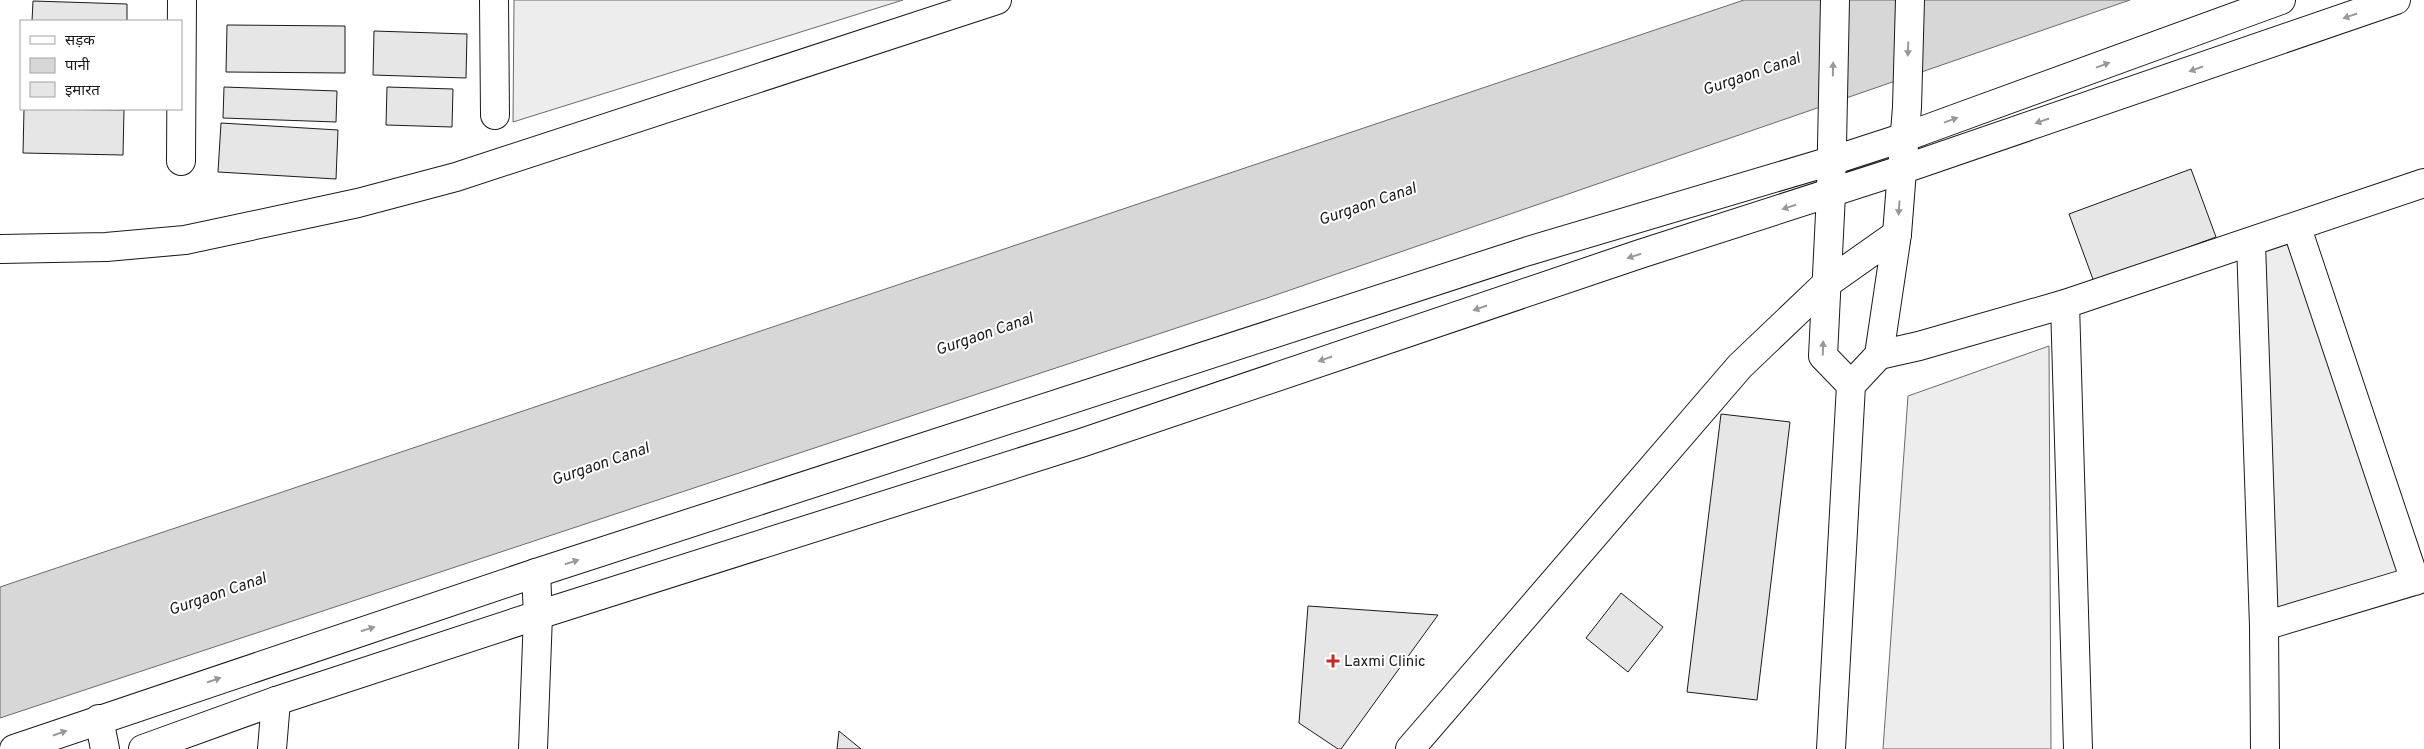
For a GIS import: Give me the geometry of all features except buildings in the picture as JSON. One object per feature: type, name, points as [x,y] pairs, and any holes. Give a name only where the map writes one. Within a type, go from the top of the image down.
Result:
[{"type":"street","points":[[182,0],[182,20]]},
{"type":"street","points":[[494,0],[495,115]]},
{"type":"street","points":[[0,249],[106,247],[185,240],[358,203],[456,177],[996,0]]},
{"type":"street","points":[[1835,0],[1831,194],[1823,356],[1851,385]]},
{"type":"street","points":[[1879,355],[1897,234],[1907,107],[1910,0]]},
{"type":"street","points":[[14,749],[536,573],[1528,251],[1831,161],[1905,137],[2281,0]]},
{"type":"street","points":[[143,749],[276,701],[538,615],[1081,443],[1640,254],[1831,194],[2396,0]]},
{"type":"street","points":[[181,110],[181,162]]},
{"type":"street","points":[[1832,749],[1851,385],[1879,355],[1919,346],[2064,304],[2297,228],[2424,183]]},
{"type":"street","points":[[2264,626],[2419,579],[2297,228]]},
{"type":"street","points":[[1410,749],[1740,366],[1826,284],[1897,234]]},
{"type":"street","points":[[2250,243],[2264,626],[2265,749]]},
{"type":"street","points":[[2064,304],[2078,749]]},
{"type":"street","points":[[533,749],[538,615],[536,573]]},
{"type":"street","points":[[272,749],[276,701]]},
{"type":"street","points":[[99,719],[105,749]]},
{"type":"shaded area","points":[[514,0],[903,0],[513,122]]},
{"type":"shaded area","points":[[2297,228],[2415,581],[2264,626],[2251,243]]},
{"type":"shaded area","points":[[2049,346],[2051,749],[1883,749],[1908,396]]},
{"type":"water","name":"Gurgaon Canal","points":[[1744,0],[2130,0],[1267,298],[0,718],[0,587]]},
{"type":"place","name":"Laxmi Clinic","points":[[1333,661]]}]
